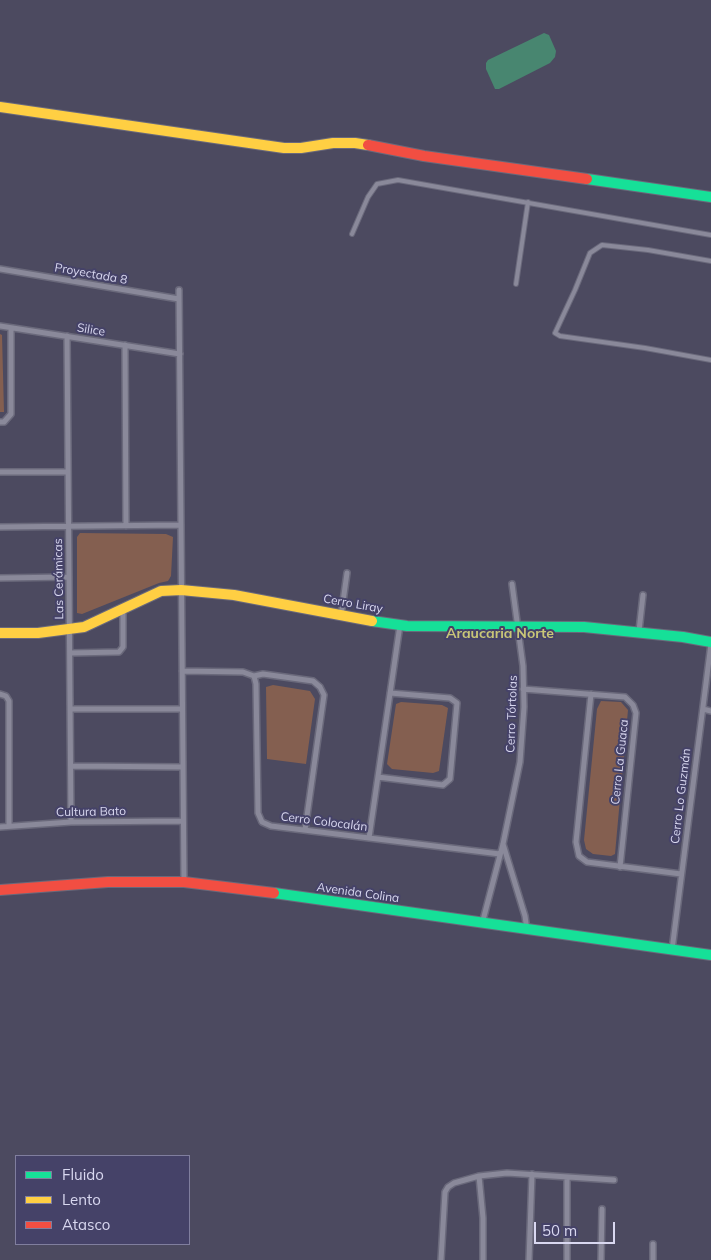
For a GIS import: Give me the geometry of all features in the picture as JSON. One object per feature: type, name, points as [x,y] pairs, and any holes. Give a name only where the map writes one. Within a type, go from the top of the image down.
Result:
[{"type":"street","points":[[0,107],[284,148],[301,148],[334,142],[356,143],[424,156],[711,197]]},
{"type":"street","name":"Proyectada 8","points":[[0,268],[179,299]]},
{"type":"street","points":[[179,290],[184,882]]},
{"type":"street","name":"Silice","points":[[0,326],[180,354]]},
{"type":"street","points":[[0,422],[4,422],[11,414],[11,328]]},
{"type":"street","name":"Las Cerámicas","points":[[67,336],[71,822]]},
{"type":"street","points":[[125,345],[126,526]]},
{"type":"street","points":[[0,472],[68,472]]},
{"type":"street","points":[[0,526],[68,527],[180,524]]},
{"type":"street","points":[[341,616],[347,573]]},
{"type":"street","points":[[0,578],[69,577]]},
{"type":"street","name":"Cerro Tórtolas","points":[[482,924],[503,844],[520,762],[524,708],[523,666],[512,584]]},
{"type":"street","name":"Cerro Liray","points":[[0,633],[31,633],[84,627],[161,591],[181,590],[234,595],[341,616],[400,625],[584,627],[683,636],[711,643]]},
{"type":"street","points":[[640,632],[643,596]]},
{"type":"street","points":[[70,653],[119,652],[123,647],[124,608]]},
{"type":"street","points":[[369,838],[400,625]]},
{"type":"street","name":"Cerro Lo Guzmán","points":[[672,950],[711,643]]},
{"type":"street","points":[[182,671],[243,672],[254,676],[263,674],[313,681],[320,687],[324,696],[305,830]]},
{"type":"street","name":"Cerro Colocalán","points":[[254,676],[256,684],[258,813],[262,822],[270,826],[500,854]]},
{"type":"street","name":"Cerro La Guaca","points":[[523,690],[625,697],[633,705],[636,713],[620,867]]},
{"type":"street","points":[[378,777],[443,784],[450,779],[457,703],[450,698],[390,693]]},
{"type":"street","points":[[0,694],[6,696],[9,701],[9,826]]},
{"type":"street","points":[[591,694],[576,842],[579,856],[587,862],[681,874]]},
{"type":"street","points":[[70,708],[182,710]]},
{"type":"street","points":[[703,709],[711,711]]},
{"type":"street","points":[[71,766],[182,767]]},
{"type":"street","name":"Cultura Bato","points":[[0,827],[71,822],[183,821]]},
{"type":"street","name":"Cerro Tórtolas","points":[[503,844],[525,916],[527,930]]},
{"type":"street","name":"Avenida Colina","points":[[0,890],[108,882],[184,882],[711,955]]},
{"type":"street","points":[[441,1260],[446,1190],[454,1183],[479,1176],[507,1173],[614,1180]]},
{"type":"street","points":[[529,1260],[532,1174]]},
{"type":"street","points":[[479,1176],[483,1260]]},
{"type":"street","points":[[567,1177],[567,1260]]},
{"type":"street","points":[[601,1260],[602,1209]]},
{"type":"street","points":[[653,1244],[653,1260]]},
{"type":"lane","points":[[352,234],[368,197],[377,184],[398,180],[711,236]]},
{"type":"lane","points":[[516,284],[528,202]]},
{"type":"lane","points":[[711,262],[648,250],[602,245],[590,253],[555,333],[560,336],[711,360]]},
{"type":"shaded area","points":[[544,33],[549,35],[556,51],[555,57],[550,63],[499,89],[495,89],[486,69],[488,60]]},
{"type":"shaded area","points":[[0,334],[2,335],[4,412],[0,412]]},
{"type":"shaded area","points":[[80,533],[166,534],[173,537],[171,576],[168,581],[82,614],[77,613],[77,537]]},
{"type":"shaded area","points":[[273,685],[310,691],[315,699],[306,764],[267,759],[266,687]]},
{"type":"shaded area","points":[[601,701],[621,702],[628,710],[615,854],[611,856],[593,854],[586,849],[584,840],[597,709]]},
{"type":"shaded area","points":[[401,702],[442,705],[448,708],[439,771],[433,773],[392,769],[387,764],[396,704]]},
{"type":"traffic: fast","points":[[587,179],[711,197]]},
{"type":"traffic: fast","points":[[372,621],[407,626],[584,627],[683,637],[711,642]]},
{"type":"traffic: fast","points":[[274,893],[711,955]]},
{"type":"traffic: slow","points":[[0,107],[284,148],[301,148],[333,143],[368,145]]},
{"type":"traffic: slow","points":[[0,633],[38,633],[84,627],[161,591],[181,590],[234,595],[372,621]]},
{"type":"traffic: jam","points":[[368,145],[424,156],[587,179]]},
{"type":"traffic: jam","points":[[0,890],[108,882],[184,882],[274,893]]},
{"type":"district","name":"Araucaria Norte","points":[[500,634]]}]
